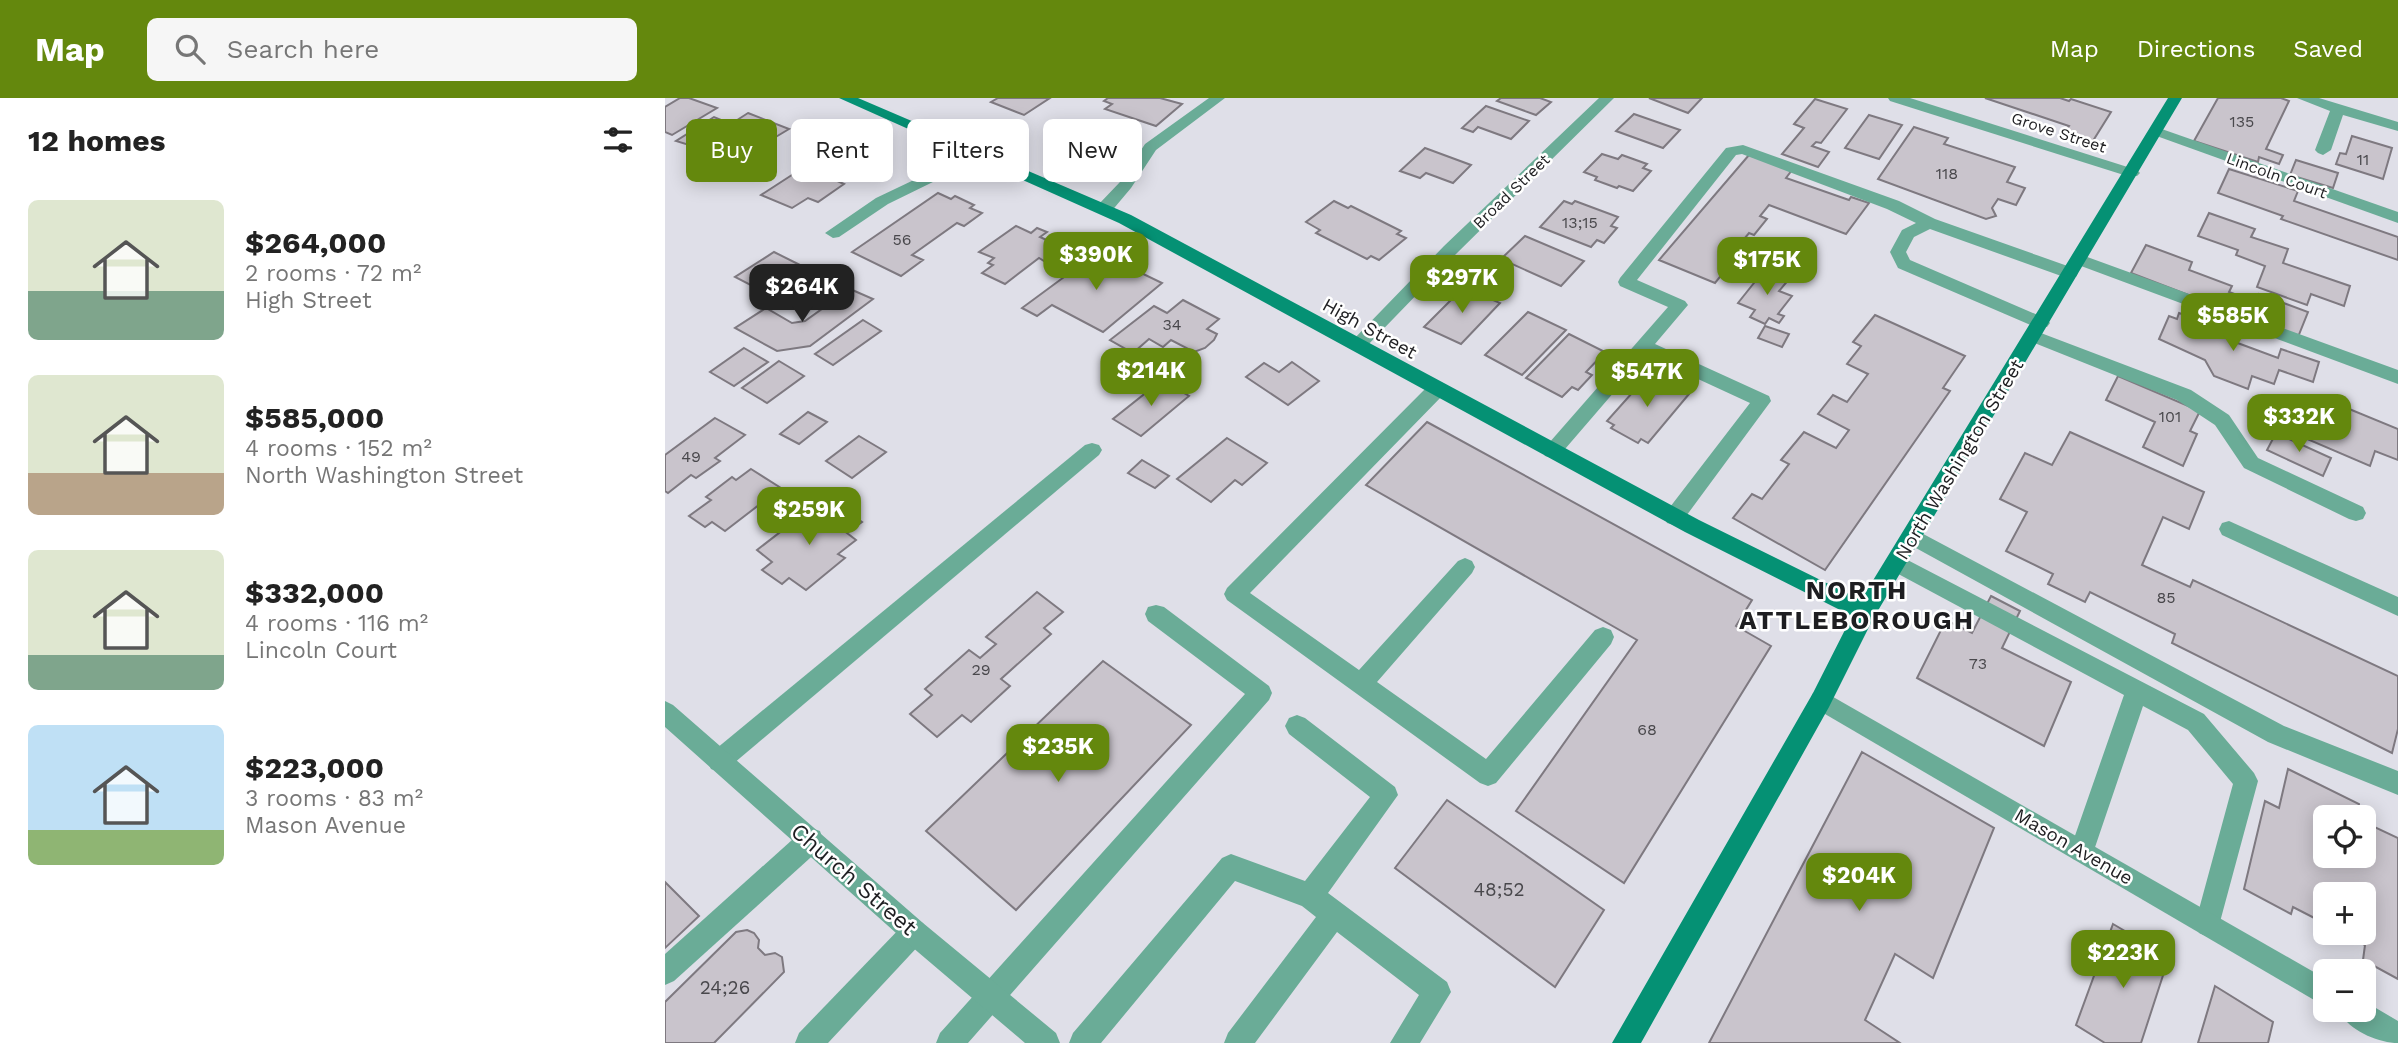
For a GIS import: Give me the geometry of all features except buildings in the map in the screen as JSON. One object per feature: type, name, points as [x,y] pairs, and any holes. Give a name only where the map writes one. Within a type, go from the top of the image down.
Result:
[{"type":"street","name":"High Street","points":[[846,98],[907,124]]},
{"type":"street","points":[[1104,209],[1126,185],[1150,147],[1218,98]]},
{"type":"street","name":"Broad Street","points":[[1358,345],[1450,250],[1607,98]]},
{"type":"street","name":"Grove Street","points":[[1895,98],[2131,173]]},
{"type":"street","name":"North Washington Street","points":[[1626,1043],[1821,700],[1865,612],[2175,98]]},
{"type":"street","points":[[2304,98],[2398,127]]},
{"type":"street","points":[[2323,150],[2338,108]]},
{"type":"street","name":"Lincoln Court","points":[[2156,131],[2398,218]]},
{"type":"street","points":[[1552,451],[1679,305],[1626,282],[1731,151],[1743,149],[1893,205],[1929,223],[2075,266],[2398,377]]},
{"type":"street","name":"High Street","points":[[1029,176],[1104,209],[1674,517],[1865,612]]},
{"type":"street","points":[[833,233],[882,201],[921,182]]},
{"type":"street","points":[[1929,223],[1908,234],[1898,252],[1904,264],[2037,329],[2184,395],[2222,420],[2251,463],[2356,513]]},
{"type":"street","points":[[1643,346],[1762,401],[1674,517]]},
{"type":"street","points":[[1437,389],[1235,594],[1488,775],[1603,637]]},
{"type":"street","points":[[719,761],[1092,450]]},
{"type":"street","points":[[2229,529],[2398,607]]},
{"type":"street","points":[[1912,536],[2276,734],[2398,783]]},
{"type":"street","points":[[1896,563],[2196,722],[2246,781],[2208,924]]},
{"type":"street","points":[[1361,684],[1465,568]]},
{"type":"street","points":[[950,1043],[1261,693],[1156,614]]},
{"type":"street","points":[[2081,850],[2137,690]]},
{"type":"street","name":"Mason Avenue","points":[[1821,700],[2313,986]]},
{"type":"street","name":"Church Street","points":[[669,722],[719,761],[1045,1043]]},
{"type":"street","points":[[1297,726],[1386,795],[1310,896]]},
{"type":"street","points":[[665,972],[811,840]]},
{"type":"street","points":[[1083,1043],[1231,867],[1310,896],[1437,992],[1404,1043]]},
{"type":"street","points":[[1238,1043],[1334,914]]},
{"type":"street","points":[[809,1043],[914,932]]},
{"type":"street","points":[[2373,1022],[2398,1037]]},
{"type":"district","name":"NORTH ATTLEBOROUGH","points":[[1857,605]]}]
